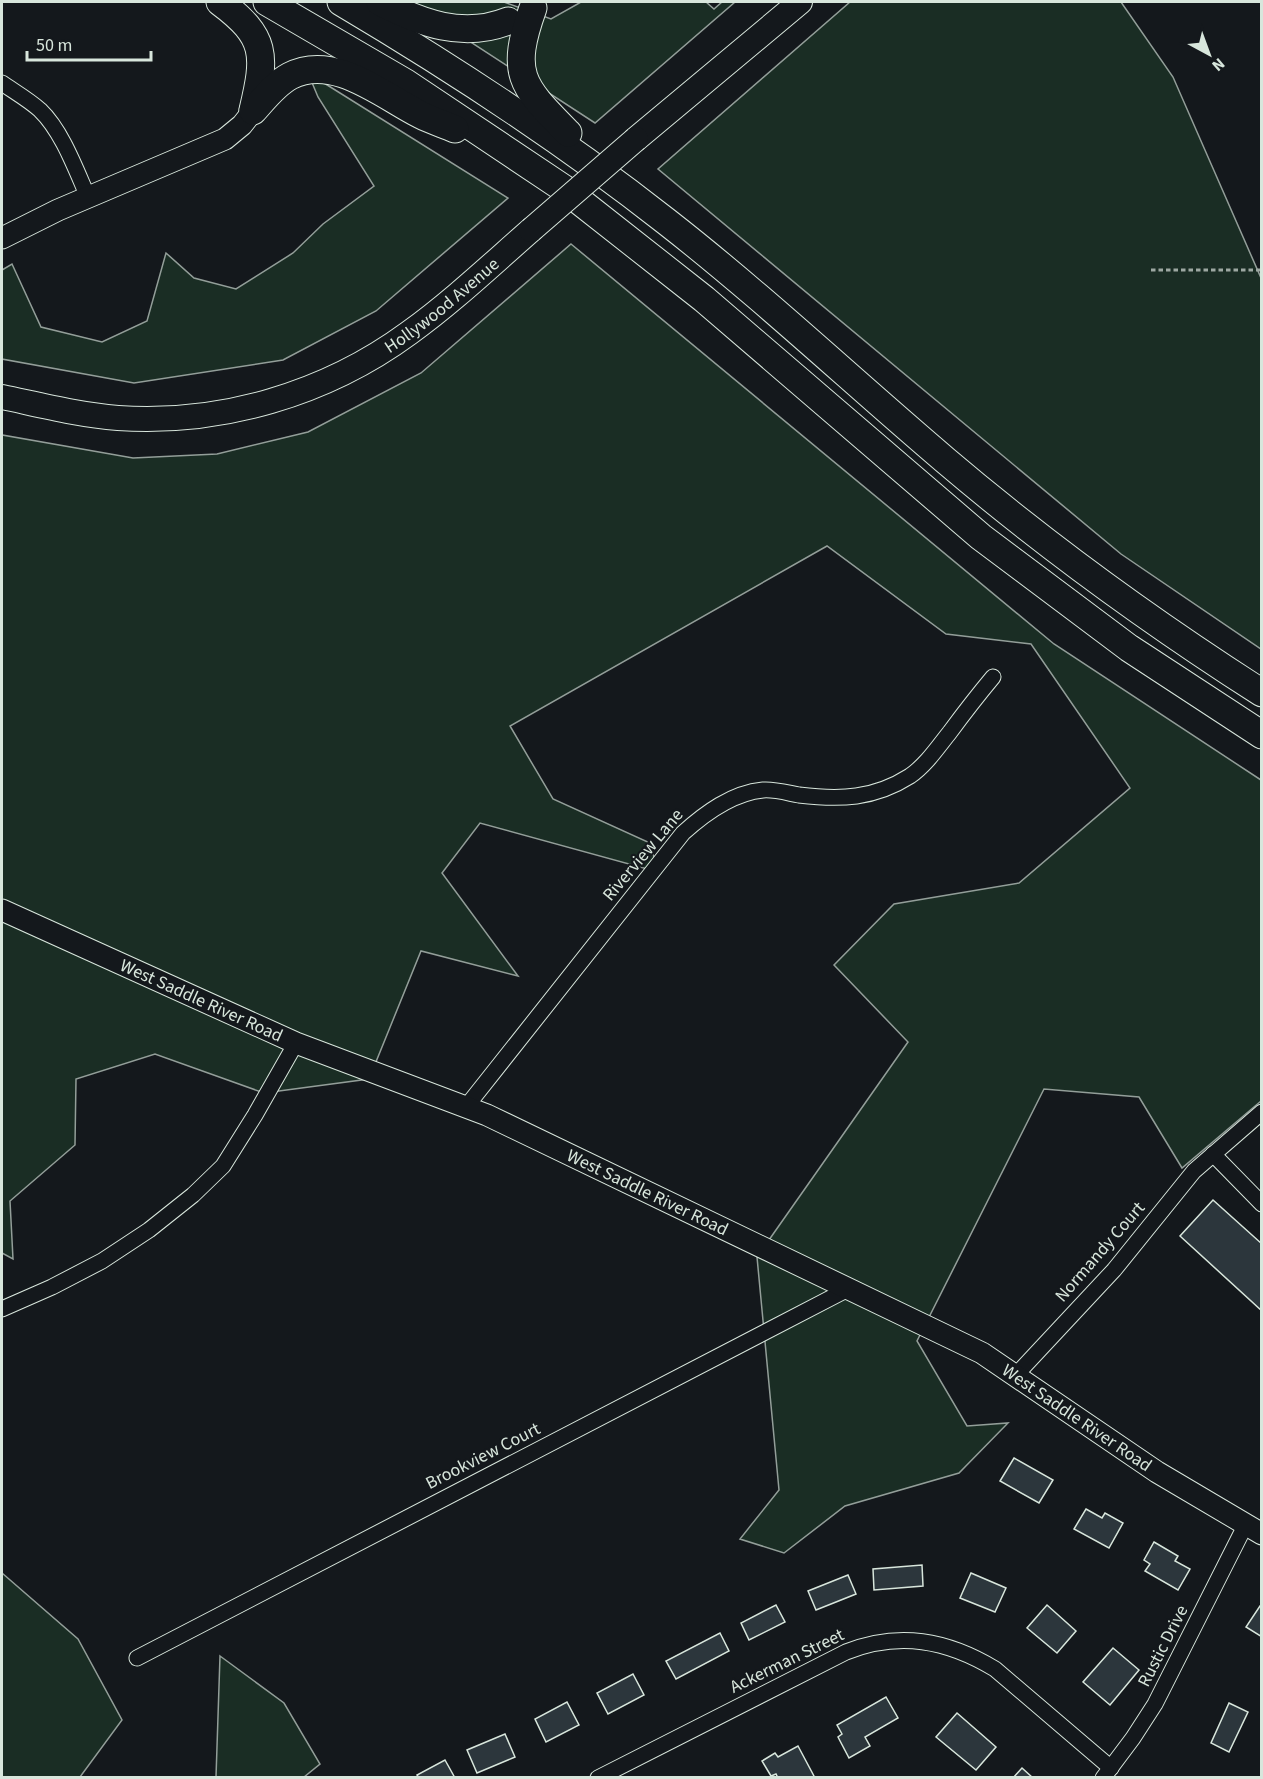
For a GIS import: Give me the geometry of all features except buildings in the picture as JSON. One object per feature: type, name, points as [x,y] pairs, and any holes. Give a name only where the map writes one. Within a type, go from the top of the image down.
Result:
[{"type":"highway","points":[[220,2],[248,26],[258,42],[262,69],[253,111]]},
{"type":"highway","points":[[267,2],[406,83],[563,188],[658,261],[752,339],[981,537],[1129,648],[1262,735]]},
{"type":"highway","points":[[341,2],[479,87],[620,185],[724,268],[944,459],[1029,529],[1161,627],[1262,693]]},
{"type":"highway","points":[[380,2],[425,23],[441,27],[484,28],[508,21]]},
{"type":"highway","points":[[539,5],[521,48],[520,61],[525,83],[540,105],[620,185]]},
{"type":"highway","points":[[253,111],[291,76],[310,70],[335,72],[372,88],[421,115],[511,152]]},
{"type":"main road","name":"Hollywood Avenue","points":[[2,397],[88,415],[151,419],[215,414],[273,401],[332,378],[385,350],[432,315],[636,139],[800,2]]},
{"type":"street","points":[[508,21],[539,5]]},
{"type":"street","points":[[2,83],[33,104],[51,124],[70,157],[88,197]]},
{"type":"street","points":[[2,238],[88,197],[225,139],[242,125],[253,111]]},
{"type":"street","name":"Riverview Lane","points":[[466,1107],[683,833],[701,817],[738,796],[764,790],[827,798],[874,794],[911,775],[930,756],[993,677]]},
{"type":"street","name":"West Saddle River Road","points":[[2,910],[297,1042],[487,1115],[982,1353],[1157,1472],[1254,1529]]},
{"type":"street","points":[[2,1309],[102,1261],[149,1230],[193,1195],[223,1166],[297,1042]]},
{"type":"street","name":"Normandy Court","points":[[1016,1376],[1114,1270],[1194,1171],[1262,1112]]},
{"type":"street","points":[[1213,1154],[1262,1204]]},
{"type":"street","name":"Brookview Court","points":[[137,1658],[848,1289]]},
{"type":"street","name":"Rustic Drive","points":[[1107,1773],[1155,1704],[1254,1529]]},
{"type":"street","name":"Ackerman Street","points":[[598,1778],[846,1652],[879,1642],[905,1640],[952,1647],[995,1669],[1107,1773]]},
{"type":"path","points":[[1151,270],[1262,270]]},
{"type":"green space","points":[[409,2],[504,2],[551,19],[581,2],[706,2],[714,9],[722,2],[735,2],[595,123]]},
{"type":"green space","points":[[850,2],[1121,2],[1173,77],[1261,278],[1261,649],[1121,554],[658,169]]},
{"type":"green space","points":[[308,73],[508,198],[376,311],[283,360],[134,383],[2,359],[2,270],[12,264],[41,327],[102,342],[147,321],[166,253],[194,278],[236,289],[293,253],[323,224],[374,186],[318,97]]},
{"type":"green space","points":[[571,244],[1054,644],[1261,780],[1261,1101],[1182,1168],[1139,1097],[1044,1089],[917,1341],[967,1426],[1008,1423],[959,1473],[845,1506],[784,1553],[740,1539],[779,1490],[757,1257],[908,1042],[834,965],[894,904],[1019,883],[1130,788],[1031,644],[946,634],[827,546],[510,726],[553,799],[650,843],[658,872],[480,823],[442,873],[518,976],[421,951],[369,1079],[264,1093],[155,1054],[76,1079],[75,1145],[10,1201],[13,1259],[2,1253],[2,435],[133,458],[217,454],[308,432],[421,373]]},
{"type":"green space","points":[[2,1573],[78,1639],[122,1720],[80,1777],[2,1777]]},
{"type":"green space","points":[[220,1656],[284,1703],[320,1764],[304,1777],[216,1777]]}]
